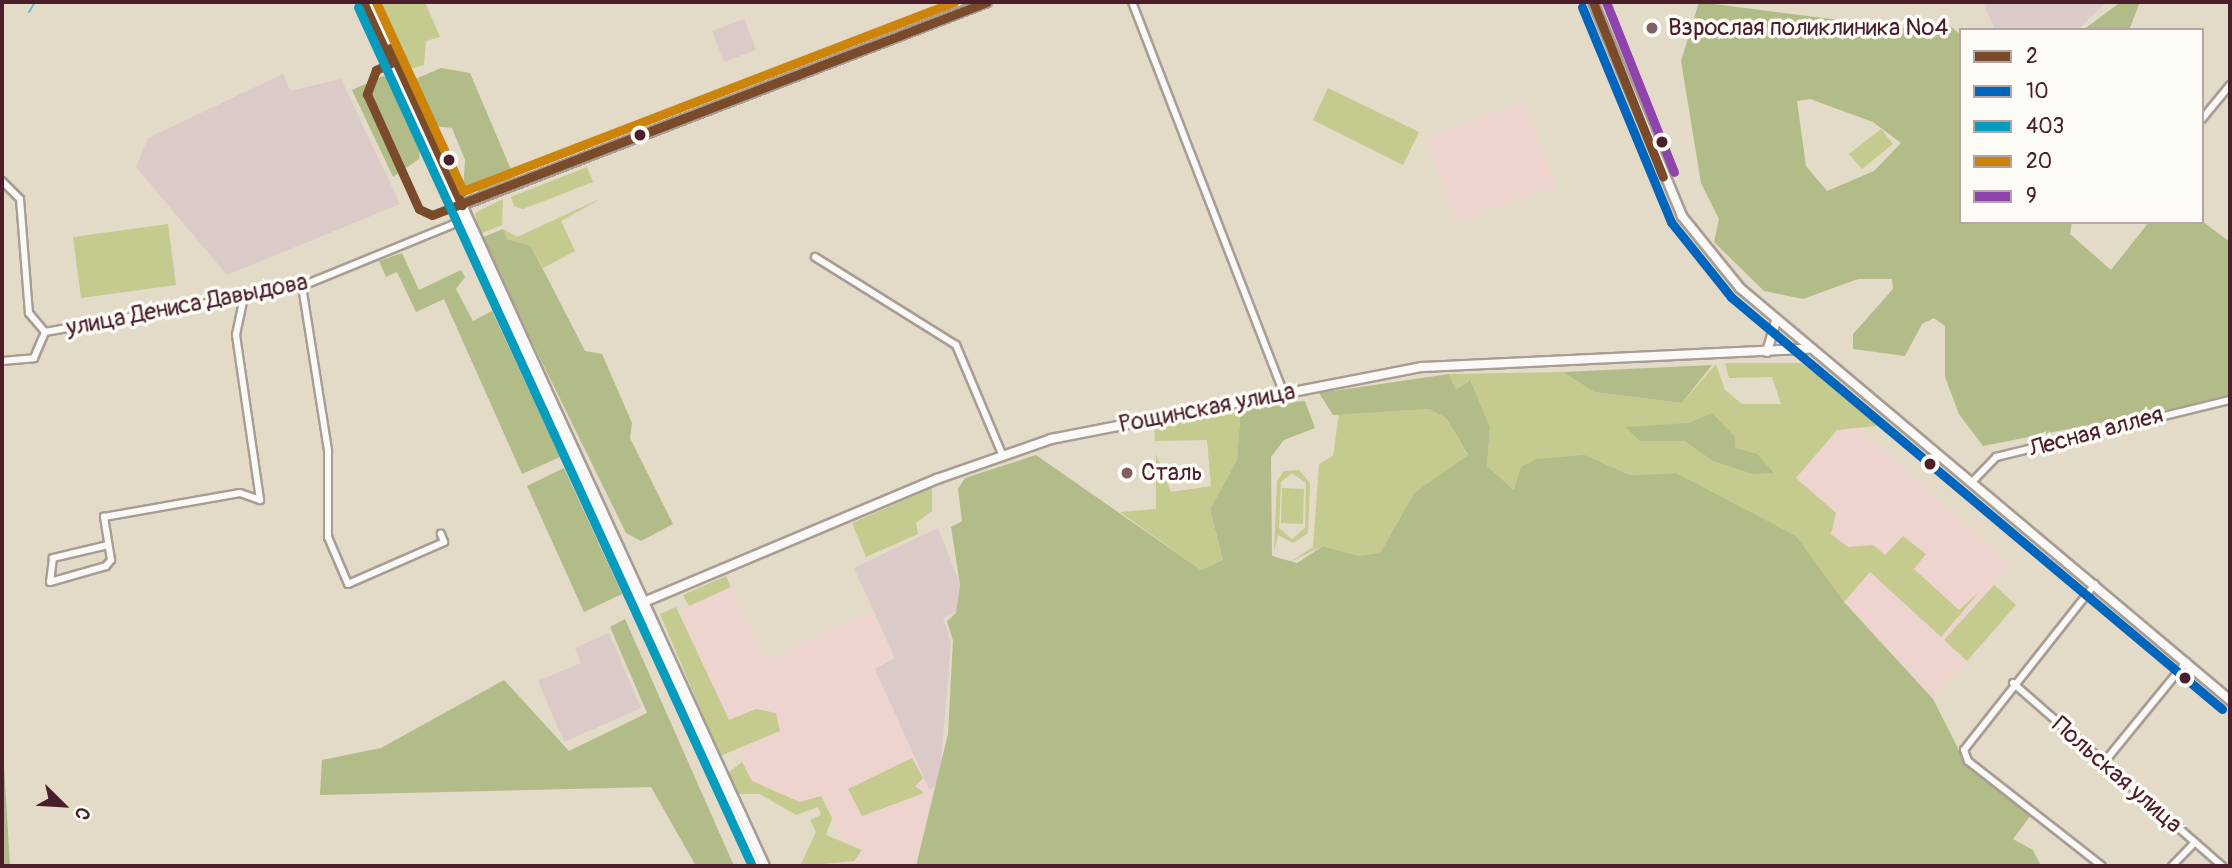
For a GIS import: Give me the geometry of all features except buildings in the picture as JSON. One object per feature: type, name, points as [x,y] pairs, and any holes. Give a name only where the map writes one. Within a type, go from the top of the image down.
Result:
[{"type":"main road","points":[[363,2],[647,601],[765,866]]},
{"type":"main road","points":[[369,2],[459,206]]},
{"type":"main road","points":[[459,206],[987,2]]},
{"type":"main road","points":[[1593,2],[1682,216],[1740,288],[1809,349],[2095,584],[2230,700]]},
{"type":"main road","points":[[465,219],[755,866]]},
{"type":"main road","points":[[1767,352],[1776,321]]},
{"type":"main road","name":"Рощинская улица","points":[[637,605],[1002,454],[1283,392],[1422,367],[1809,349]]},
{"type":"street","points":[[1132,2],[1283,392]]},
{"type":"street","points":[[2204,117],[2230,85]]},
{"type":"street","points":[[2,181],[20,199],[29,313],[45,332]]},
{"type":"street","name":"улица Дениса Давыдова","points":[[2,361],[33,358],[45,332],[302,286],[465,219]]},
{"type":"street","points":[[815,257],[956,345],[1002,454]]},
{"type":"street","points":[[302,286],[328,451],[328,537],[348,584],[444,542],[441,534]]},
{"type":"street","points":[[108,545],[53,558],[50,582],[106,566],[108,545],[104,517],[240,494],[260,500],[236,335],[244,297]]},
{"type":"street","name":"Лесная аллея","points":[[1972,482],[1996,457],[2230,400]]},
{"type":"street","points":[[2095,584],[2013,684],[1964,750],[1968,761],[2102,866]]},
{"type":"street","points":[[2106,760],[2186,662]]},
{"type":"street","name":"Польская улица","points":[[2013,684],[2106,760],[2222,866]]},
{"type":"street","points":[[2172,866],[2194,843]]},
{"type":"shaded area","points":[[1983,2],[2106,2],[2079,28],[1994,28]]},
{"type":"shaded area","points":[[744,19],[756,50],[724,62],[712,31]]},
{"type":"shaded area","points":[[283,74],[290,91],[341,79],[400,204],[227,275],[136,167],[148,138]]},
{"type":"shaded area","points":[[1525,102],[1556,186],[1457,222],[1426,138]]},
{"type":"shaded area","points":[[1844,416],[2012,565],[1994,585],[2016,605],[1933,699],[1844,602],[1790,478]]},
{"type":"shaded area","points":[[938,528],[960,584],[956,613],[943,618],[951,642],[939,785],[929,789],[875,669],[895,658],[854,568]]},
{"type":"shaded area","points":[[731,587],[767,660],[873,611],[895,659],[875,670],[933,791],[921,866],[840,866],[844,842],[821,795],[801,803],[752,781],[737,752],[780,731],[756,709],[729,721],[678,611]]},
{"type":"shaded area","points":[[609,633],[641,708],[564,742],[538,681],[581,663],[575,648]]},
{"type":"green space","points":[[377,2],[425,2],[440,37],[426,41],[424,65],[407,70]]},
{"type":"green space","points":[[1699,2],[1901,28],[1944,21],[1959,33],[1959,224],[2072,224],[2070,234],[2111,270],[2147,224],[2204,222],[2230,242],[2230,397],[1983,446],[1959,414],[1945,377],[1945,326],[1934,318],[1922,324],[1905,356],[1853,349],[1853,334],[1893,289],[1892,279],[1858,279],[1803,299],[1764,291],[1714,242],[1719,219],[1701,183],[1681,61]],"holes":[[[1810,99],[1873,122],[1901,143],[1874,171],[1827,191],[1806,166],[1797,101]]]},
{"type":"green space","points":[[2121,2],[2140,2],[2130,28],[2086,28]]},
{"type":"green space","points":[[441,68],[470,73],[515,179],[483,192],[463,189],[465,160],[452,128],[434,126],[413,80]]},
{"type":"green space","points":[[383,76],[391,78],[404,101],[420,148],[419,159],[393,177],[352,90]]},
{"type":"green space","points":[[1328,88],[1419,132],[1403,165],[1313,120]]},
{"type":"green space","points":[[1881,129],[1893,144],[1862,169],[1849,154]]},
{"type":"green space","points":[[587,167],[593,182],[523,209],[514,206],[511,197]]},
{"type":"green space","points":[[602,198],[561,221],[575,251],[543,268],[531,246],[507,239],[503,229],[517,237]]},
{"type":"green space","points":[[503,199],[502,225],[480,234],[475,213]]},
{"type":"green space","points":[[168,224],[176,285],[81,298],[73,237]]},
{"type":"green space","points":[[503,229],[507,239],[531,246],[585,351],[602,354],[632,423],[630,438],[673,524],[641,541],[626,533],[481,238]]},
{"type":"green space","points":[[402,253],[419,290],[461,270],[465,277],[456,289],[473,321],[492,311],[560,457],[522,474],[444,299],[416,312],[397,272],[386,277],[379,261]]},
{"type":"green space","points":[[1725,363],[1801,363],[1885,425],[1837,430],[1796,478],[1836,513],[1831,534],[1848,547],[1873,545],[1885,555],[1903,536],[1926,554],[1914,569],[1959,610],[1980,591],[1941,637],[1870,572],[1844,602],[1827,581],[1676,473],[1630,475],[1585,455],[1514,490],[1487,466],[1490,427],[1469,380],[1456,391],[1449,374],[1563,372],[1594,392],[1682,403],[1716,364],[1725,390],[1742,404],[1781,404],[1772,377],[1729,378]]},
{"type":"green space","points":[[1712,365],[1682,403],[1594,392],[1563,372]]},
{"type":"green space","points":[[1449,374],[1456,390],[1470,380],[1490,427],[1487,466],[1514,490],[1521,467],[1536,459],[1585,455],[1630,475],[1676,473],[1796,536],[1844,602],[1933,699],[1965,762],[2031,815],[2013,839],[2033,850],[2041,866],[916,866],[948,734],[953,641],[947,621],[956,613],[960,585],[951,527],[962,521],[958,489],[965,478],[1036,455],[1201,570],[1223,560],[1210,509],[1237,460],[1241,407],[1305,401],[1315,428],[1284,440],[1271,457],[1272,556],[1297,563],[1323,546],[1358,556],[1380,553],[1414,493],[1468,455],[1446,418],[1429,409],[1333,415],[1319,393]]},
{"type":"green space","points":[[1241,407],[1237,460],[1210,509],[1223,560],[1201,570],[1120,512],[1156,509],[1156,454],[1171,492],[1211,486],[1207,440],[1155,441],[1154,425]]},
{"type":"green space","points":[[1429,409],[1446,418],[1468,456],[1414,493],[1380,553],[1358,556],[1323,546],[1290,562],[1313,547],[1319,464],[1333,456],[1339,414]]},
{"type":"green space","points":[[1712,413],[1735,437],[1735,448],[1757,454],[1774,473],[1753,474],[1713,461],[1685,441],[1640,441],[1625,427],[1689,423]]},
{"type":"green space","points":[[564,468],[622,594],[584,612],[527,486]]},
{"type":"green space","points":[[1299,470],[1310,483],[1308,533],[1293,543],[1278,535],[1274,552],[1277,481],[1284,471]],"holes":[[[1292,473],[1306,483],[1305,528],[1292,539],[1279,528],[1281,482]]]},
{"type":"green space","points":[[932,488],[932,511],[916,523],[918,534],[866,557],[852,523]]},
{"type":"green space","points":[[1282,488],[1304,489],[1303,524],[1281,523]]},
{"type":"green space","points":[[726,576],[731,587],[689,606],[683,595]]},
{"type":"green space","points":[[1994,585],[2016,605],[1967,661],[1944,640]]},
{"type":"green space","points":[[676,607],[729,720],[756,709],[776,713],[780,731],[720,756],[660,614]]},
{"type":"green space","points":[[625,619],[734,866],[696,866],[651,787],[320,795],[322,760],[381,748],[504,680],[569,751],[647,713],[610,627]]},
{"type":"green space","points":[[912,758],[923,778],[915,786],[924,793],[862,816],[848,789]]},
{"type":"green space","points":[[742,762],[752,781],[800,802],[821,796],[832,818],[826,835],[862,850],[854,861],[800,866],[816,832],[810,820],[821,815],[818,807],[796,815],[760,794],[737,794],[728,773]]},
{"type":"green space","points":[[2,763],[4,765],[10,866],[2,866]]},
{"type":"waterway","points":[[29,12],[35,2]]},
{"type":"transit line","name":"2","points":[[363,2],[391,63],[376,70],[367,94],[419,209],[432,215],[987,2]]},
{"type":"transit line","name":"20","points":[[376,2],[463,191],[954,2]]},
{"type":"transit line","name":"2","points":[[1593,2],[1663,177]]},
{"type":"transit line","name":"9","points":[[1606,2],[1674,172]]},
{"type":"transit line","name":"403","points":[[358,7],[752,866]]},
{"type":"transit line","name":"10","points":[[1582,7],[1671,222],[1731,297],[2222,709]]},
{"type":"transit line","name":"2","points":[[390,48],[462,205]]},
{"type":"place","name":"Взрослая поликлиника №4","points":[[1652,28]]},
{"type":"place","name":"Сталь","points":[[1127,473]]}]
